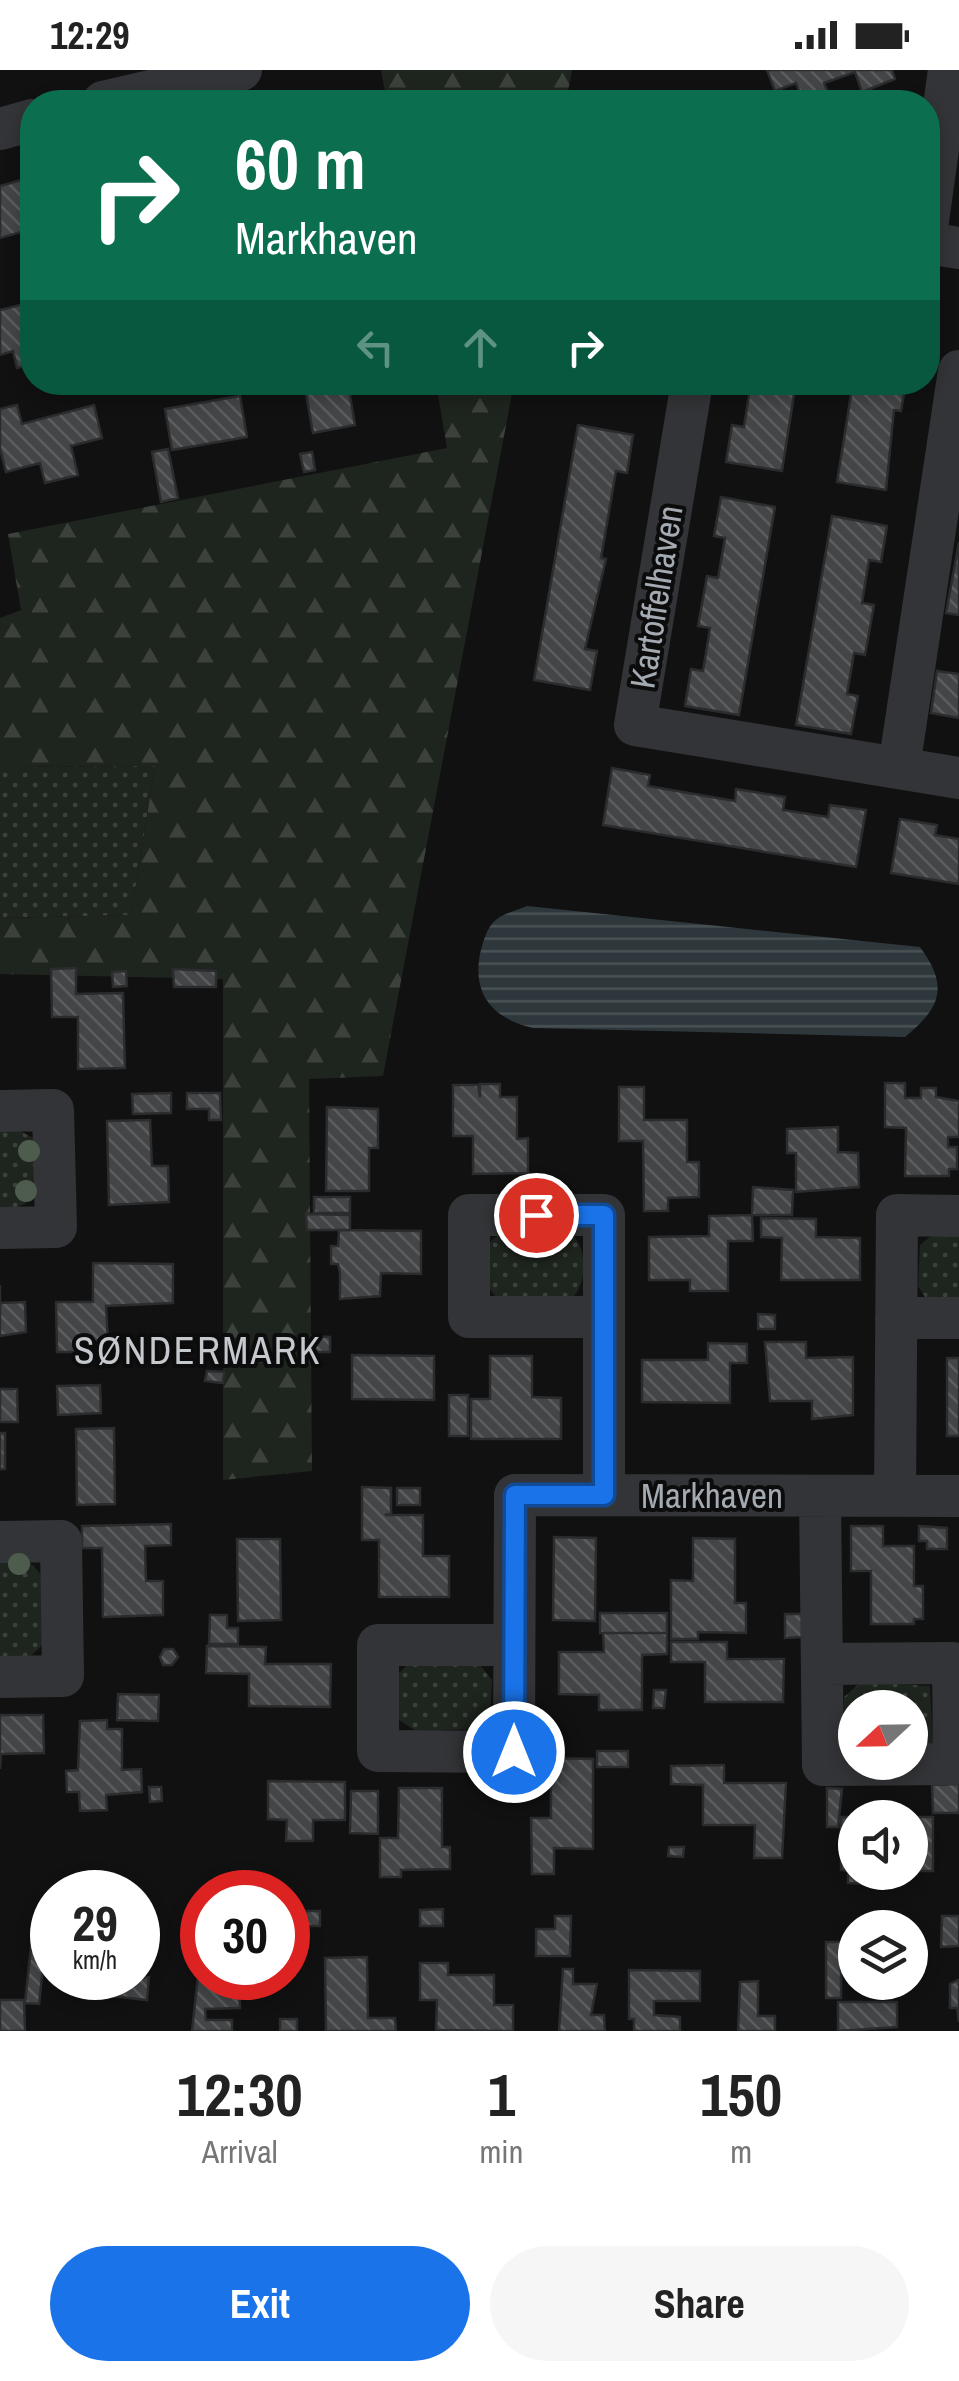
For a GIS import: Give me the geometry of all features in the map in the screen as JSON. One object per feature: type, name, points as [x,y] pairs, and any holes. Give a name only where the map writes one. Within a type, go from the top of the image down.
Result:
[{"type":"street","points":[[155,90],[241,70]]},
{"type":"street","points":[[948,169],[949,70]]},
{"type":"street","points":[[899,767],[952,459],[959,371]]},
{"type":"street","name":"Kartoffelhaven","points":[[690,395],[634,724],[959,778]]},
{"type":"street","points":[[0,1111],[54,1110],[56,1227],[0,1228]]},
{"type":"street","points":[[896,1496],[897,1215],[959,1216]]},
{"type":"street","name":"Markhaven","points":[[604,1317],[604,1495]]},
{"type":"street","points":[[896,1318],[959,1318]]},
{"type":"street","name":"Markhaven","points":[[514,1646],[515,1495],[959,1496]]},
{"type":"street","name":"Markhaven","points":[[820,1496],[822,1664]]},
{"type":"street","points":[[0,1542],[61,1541],[63,1676],[0,1677]]},
{"type":"green space","points":[[381,70],[572,70],[568,90],[385,90]]},
{"type":"green space","points":[[438,395],[512,395],[383,1076],[309,1079],[312,1471],[223,1480],[223,979],[0,974],[0,918],[131,915],[155,766],[0,767],[0,618],[21,610],[8,534],[447,448]]},
{"type":"green space","points":[[155,766],[131,915],[0,918],[0,767]]},
{"type":"green space","points":[[0,1120],[33,1138],[37,1190],[25,1204],[0,1213]]},
{"type":"green space","points":[[500,1233],[574,1236],[584,1267],[577,1292],[572,1298],[496,1297],[490,1289],[490,1242]]},
{"type":"green space","points":[[959,1235],[959,1303],[927,1300],[918,1286],[920,1245],[931,1236]]},
{"type":"green space","points":[[0,1554],[27,1559],[47,1581],[47,1641],[25,1661],[0,1665]]},
{"type":"green space","points":[[480,1665],[492,1680],[490,1719],[482,1729],[416,1731],[399,1720],[399,1673],[406,1666]]},
{"type":"green space","points":[[861,1682],[930,1686],[933,1744],[928,1745],[928,1690],[852,1690]]},
{"type":"shaded area","points":[[527,906],[920,947],[935,973],[937,996],[927,1016],[905,1037],[533,1028],[507,1018],[489,1003],[479,982],[478,969],[491,926],[500,917]]},
{"type":"building","points":[[767,70],[892,70],[895,79],[861,90],[855,72],[824,83],[827,90],[799,90],[796,83],[775,90]]},
{"type":"building","points":[[20,180],[20,232],[0,238],[0,186]]},
{"type":"building","points":[[20,305],[20,367],[17,368],[13,351],[0,355],[0,310]]},
{"type":"building","points":[[306,395],[350,395],[355,425],[313,433]]},
{"type":"building","points":[[749,395],[794,395],[782,471],[726,462],[732,425],[744,427]]},
{"type":"building","points":[[851,395],[904,395],[901,411],[894,410],[886,490],[837,482]]},
{"type":"building","points":[[240,396],[247,437],[172,450],[165,409]]},
{"type":"building","points":[[17,405],[22,424],[94,405],[102,438],[71,446],[78,475],[45,483],[40,463],[6,472],[0,448],[0,409]]},
{"type":"building","points":[[578,425],[633,435],[627,473],[616,471],[601,558],[606,559],[585,649],[597,651],[590,690],[534,680]]},
{"type":"building","points":[[168,449],[178,498],[161,502],[152,452]]},
{"type":"building","points":[[312,452],[315,470],[304,472],[300,454]]},
{"type":"building","points":[[721,497],[775,507],[739,715],[685,706],[691,669],[703,671],[710,628],[698,626],[707,576],[718,578],[725,538],[714,536]]},
{"type":"building","points":[[832,516],[887,526],[881,562],[869,560],[862,603],[874,605],[865,655],[854,653],[847,694],[858,696],[851,734],[796,725]]},
{"type":"building","points":[[959,542],[959,615],[946,613]]},
{"type":"building","points":[[937,671],[959,674],[959,718],[931,713]]},
{"type":"building","points":[[612,768],[650,775],[648,786],[735,801],[736,789],[785,797],[783,810],[828,817],[830,805],[866,810],[856,867],[603,825]]},
{"type":"building","points":[[900,819],[937,825],[935,835],[959,839],[959,884],[891,873]]},
{"type":"building","points":[[76,968],[76,994],[123,993],[125,1068],[78,1069],[78,1017],[52,1017],[51,969]]},
{"type":"building","points":[[173,969],[216,971],[216,987],[174,987]]},
{"type":"building","points":[[126,971],[127,986],[113,987],[112,972]]},
{"type":"building","points":[[885,1083],[905,1083],[905,1098],[921,1098],[921,1088],[936,1088],[936,1097],[959,1101],[959,1137],[948,1137],[948,1147],[957,1147],[957,1169],[949,1169],[949,1176],[905,1176],[906,1128],[885,1127]]},
{"type":"building","points":[[480,1084],[500,1084],[500,1097],[517,1097],[517,1139],[528,1138],[528,1173],[473,1174],[473,1136],[453,1136],[453,1085],[478,1085],[480,1097]]},
{"type":"building","points":[[619,1087],[644,1087],[644,1120],[687,1120],[687,1162],[699,1162],[699,1197],[668,1198],[668,1211],[644,1211],[643,1141],[619,1141]]},
{"type":"building","points":[[171,1093],[171,1113],[133,1114],[132,1094]]},
{"type":"building","points":[[187,1093],[220,1093],[221,1120],[209,1120],[209,1109],[187,1109]]},
{"type":"building","points":[[327,1107],[378,1109],[378,1148],[369,1148],[369,1191],[326,1191]]},
{"type":"building","points":[[150,1120],[152,1166],[168,1166],[169,1202],[109,1205],[107,1121]]},
{"type":"building","points":[[838,1127],[838,1152],[858,1153],[859,1187],[796,1192],[796,1153],[787,1153],[787,1129]]},
{"type":"building","points":[[753,1187],[793,1190],[792,1215],[752,1215]]},
{"type":"building","points":[[314,1197],[350,1197],[350,1213],[314,1213]]},
{"type":"building","points":[[306,1214],[350,1215],[350,1230],[307,1230]]},
{"type":"building","points":[[752,1215],[753,1241],[728,1241],[728,1291],[690,1291],[690,1280],[649,1280],[649,1237],[709,1236],[709,1216]]},
{"type":"building","points":[[761,1218],[816,1219],[816,1237],[860,1238],[860,1280],[781,1280],[782,1238],[761,1237]]},
{"type":"building","points":[[339,1230],[421,1231],[421,1274],[381,1273],[380,1296],[340,1299],[338,1264],[331,1264],[331,1246],[338,1246]]},
{"type":"building","points":[[93,1263],[173,1264],[173,1303],[106,1306],[108,1341],[85,1341],[85,1352],[57,1352],[56,1302],[93,1302]]},
{"type":"building","points":[[25,1302],[26,1332],[0,1336],[0,1303]]},
{"type":"building","points":[[758,1314],[775,1315],[775,1329],[758,1329]]},
{"type":"building","points":[[311,1336],[330,1337],[330,1352],[311,1352]]},
{"type":"building","points":[[765,1342],[806,1342],[806,1358],[853,1357],[853,1415],[812,1419],[812,1401],[770,1401]]},
{"type":"building","points":[[708,1343],[747,1344],[747,1363],[730,1363],[730,1403],[642,1402],[642,1360],[708,1360]]},
{"type":"building","points":[[352,1355],[434,1356],[434,1400],[352,1399]]},
{"type":"building","points":[[490,1356],[532,1356],[532,1397],[561,1398],[561,1439],[471,1439],[471,1399],[490,1399]]},
{"type":"building","points":[[947,1358],[959,1358],[959,1436],[947,1436]]},
{"type":"building","points":[[207,1371],[224,1372],[223,1383],[205,1381]]},
{"type":"building","points":[[100,1385],[101,1413],[58,1415],[57,1386]]},
{"type":"building","points":[[0,1389],[17,1389],[18,1422],[0,1422]]},
{"type":"building","points":[[449,1395],[468,1395],[468,1436],[449,1436]]},
{"type":"building","points":[[114,1428],[115,1504],[77,1505],[76,1429]]},
{"type":"building","points":[[0,1433],[5,1433],[5,1469],[0,1469]]},
{"type":"building","points":[[362,1487],[391,1488],[391,1513],[385,1515],[423,1515],[423,1556],[449,1556],[449,1597],[379,1597],[379,1540],[362,1540]]},
{"type":"building","points":[[397,1488],[420,1488],[420,1505],[397,1505]]},
{"type":"building","points":[[171,1524],[171,1545],[145,1546],[146,1581],[163,1581],[163,1615],[103,1617],[102,1548],[82,1548],[82,1526]]},
{"type":"building","points":[[851,1526],[883,1526],[883,1546],[914,1546],[914,1586],[923,1586],[923,1619],[914,1619],[914,1624],[871,1624],[871,1571],[851,1571]]},
{"type":"building","points":[[919,1526],[947,1528],[947,1549],[927,1549],[927,1541],[919,1541]]},
{"type":"building","points":[[554,1537],[596,1538],[595,1621],[553,1620]]},
{"type":"building","points":[[693,1538],[735,1539],[735,1603],[746,1603],[746,1633],[698,1632],[698,1639],[671,1639],[671,1580],[693,1581]]},
{"type":"building","points":[[237,1539],[280,1539],[281,1620],[238,1621]]},
{"type":"building","points":[[600,1613],[667,1613],[667,1633],[600,1633]]},
{"type":"building","points":[[785,1614],[802,1614],[803,1637],[785,1638]]},
{"type":"building","points":[[210,1615],[227,1615],[227,1628],[238,1628],[238,1644],[209,1644]]},
{"type":"building","points":[[603,1633],[667,1633],[667,1654],[642,1655],[642,1710],[599,1710],[599,1695],[559,1694],[559,1652],[604,1652]]},
{"type":"building","points":[[671,1642],[727,1642],[727,1659],[784,1659],[783,1702],[705,1702],[705,1662],[671,1662]]},
{"type":"building","points":[[207,1646],[266,1647],[265,1664],[331,1664],[330,1707],[249,1706],[249,1674],[206,1673]]},
{"type":"building","points":[[164,1649],[173,1649],[178,1657],[172,1665],[163,1665],[160,1657]]},
{"type":"building","points":[[654,1690],[666,1690],[664,1708],[653,1708]]},
{"type":"building","points":[[118,1694],[159,1695],[158,1721],[117,1720]]},
{"type":"building","points":[[0,1715],[43,1715],[44,1753],[1,1754],[0,1769]]},
{"type":"building","points":[[107,1720],[107,1729],[122,1729],[122,1770],[141,1769],[142,1792],[106,1795],[107,1810],[80,1811],[79,1792],[67,1792],[66,1771],[78,1770],[80,1721]]},
{"type":"building","points":[[597,1751],[628,1751],[628,1767],[597,1767]]},
{"type":"building","points":[[551,1758],[593,1759],[593,1849],[554,1848],[554,1874],[532,1874],[531,1818],[551,1818]]},
{"type":"building","points":[[724,1765],[724,1783],[786,1783],[782,1858],[754,1858],[755,1825],[703,1825],[703,1785],[671,1784],[671,1766]]},
{"type":"building","points":[[268,1781],[345,1782],[345,1820],[313,1820],[313,1841],[286,1841],[287,1820],[268,1819]]},
{"type":"building","points":[[959,1784],[959,1813],[933,1813],[932,1785]]},
{"type":"building","points":[[149,1787],[161,1787],[162,1801],[150,1802]]},
{"type":"building","points":[[399,1788],[442,1788],[442,1847],[450,1847],[450,1869],[401,1870],[401,1877],[380,1877],[380,1838],[398,1838]]},
{"type":"building","points":[[827,1788],[842,1789],[838,1827],[827,1827]]},
{"type":"building","points":[[351,1791],[378,1791],[378,1834],[350,1833]]},
{"type":"building","points":[[928,1817],[933,1817],[933,1871],[928,1871]]},
{"type":"building","points":[[669,1847],[684,1847],[683,1857],[668,1856]]},
{"type":"building","points":[[443,1909],[443,1926],[420,1926],[420,1910]]},
{"type":"building","points":[[310,1911],[320,1911],[320,1926],[310,1926]]},
{"type":"building","points":[[555,1916],[571,1916],[570,1956],[536,1956],[536,1929],[555,1929]]},
{"type":"building","points":[[942,1916],[959,1916],[959,1946],[941,1947]]},
{"type":"building","points":[[826,1942],[838,1942],[838,1998],[826,1998]]},
{"type":"building","points":[[30,1956],[30,2000],[39,2000],[39,2004],[25,2003]]},
{"type":"building","points":[[367,1957],[368,2018],[395,2018],[396,2031],[326,2031],[325,1958]]},
{"type":"building","points":[[420,1963],[448,1963],[448,1975],[494,1975],[494,2005],[513,2005],[513,2031],[436,2030],[437,2000],[420,2000]]},
{"type":"building","points":[[563,1969],[573,1969],[573,1984],[597,1984],[591,2015],[604,2015],[605,2031],[559,2031]]},
{"type":"building","points":[[629,1970],[700,1971],[700,2001],[654,2001],[654,2015],[680,2017],[680,2031],[634,2031],[634,2019],[629,2019]]},
{"type":"building","points":[[959,1980],[959,2022],[957,2008],[950,2008],[950,1984]]},
{"type":"building","points":[[758,1981],[758,2016],[775,2016],[775,2031],[738,2031],[740,1982]]},
{"type":"building","points":[[0,2000],[24,2000],[25,2031],[0,2031]]},
{"type":"building","points":[[195,2000],[240,2000],[240,2008],[205,2009],[206,2020],[232,2020],[232,2031],[192,2031]]},
{"type":"building","points":[[838,2002],[897,2002],[897,2027],[838,2031]]},
{"type":"building","points":[[280,2019],[297,2019],[297,2031],[280,2031]]},
{"type":"district","name":"SØNDERMARK","points":[[198,1350]]},
{"type":"route","points":[[514,1752],[515,1495],[604,1495],[604,1215],[536,1215]]}]
